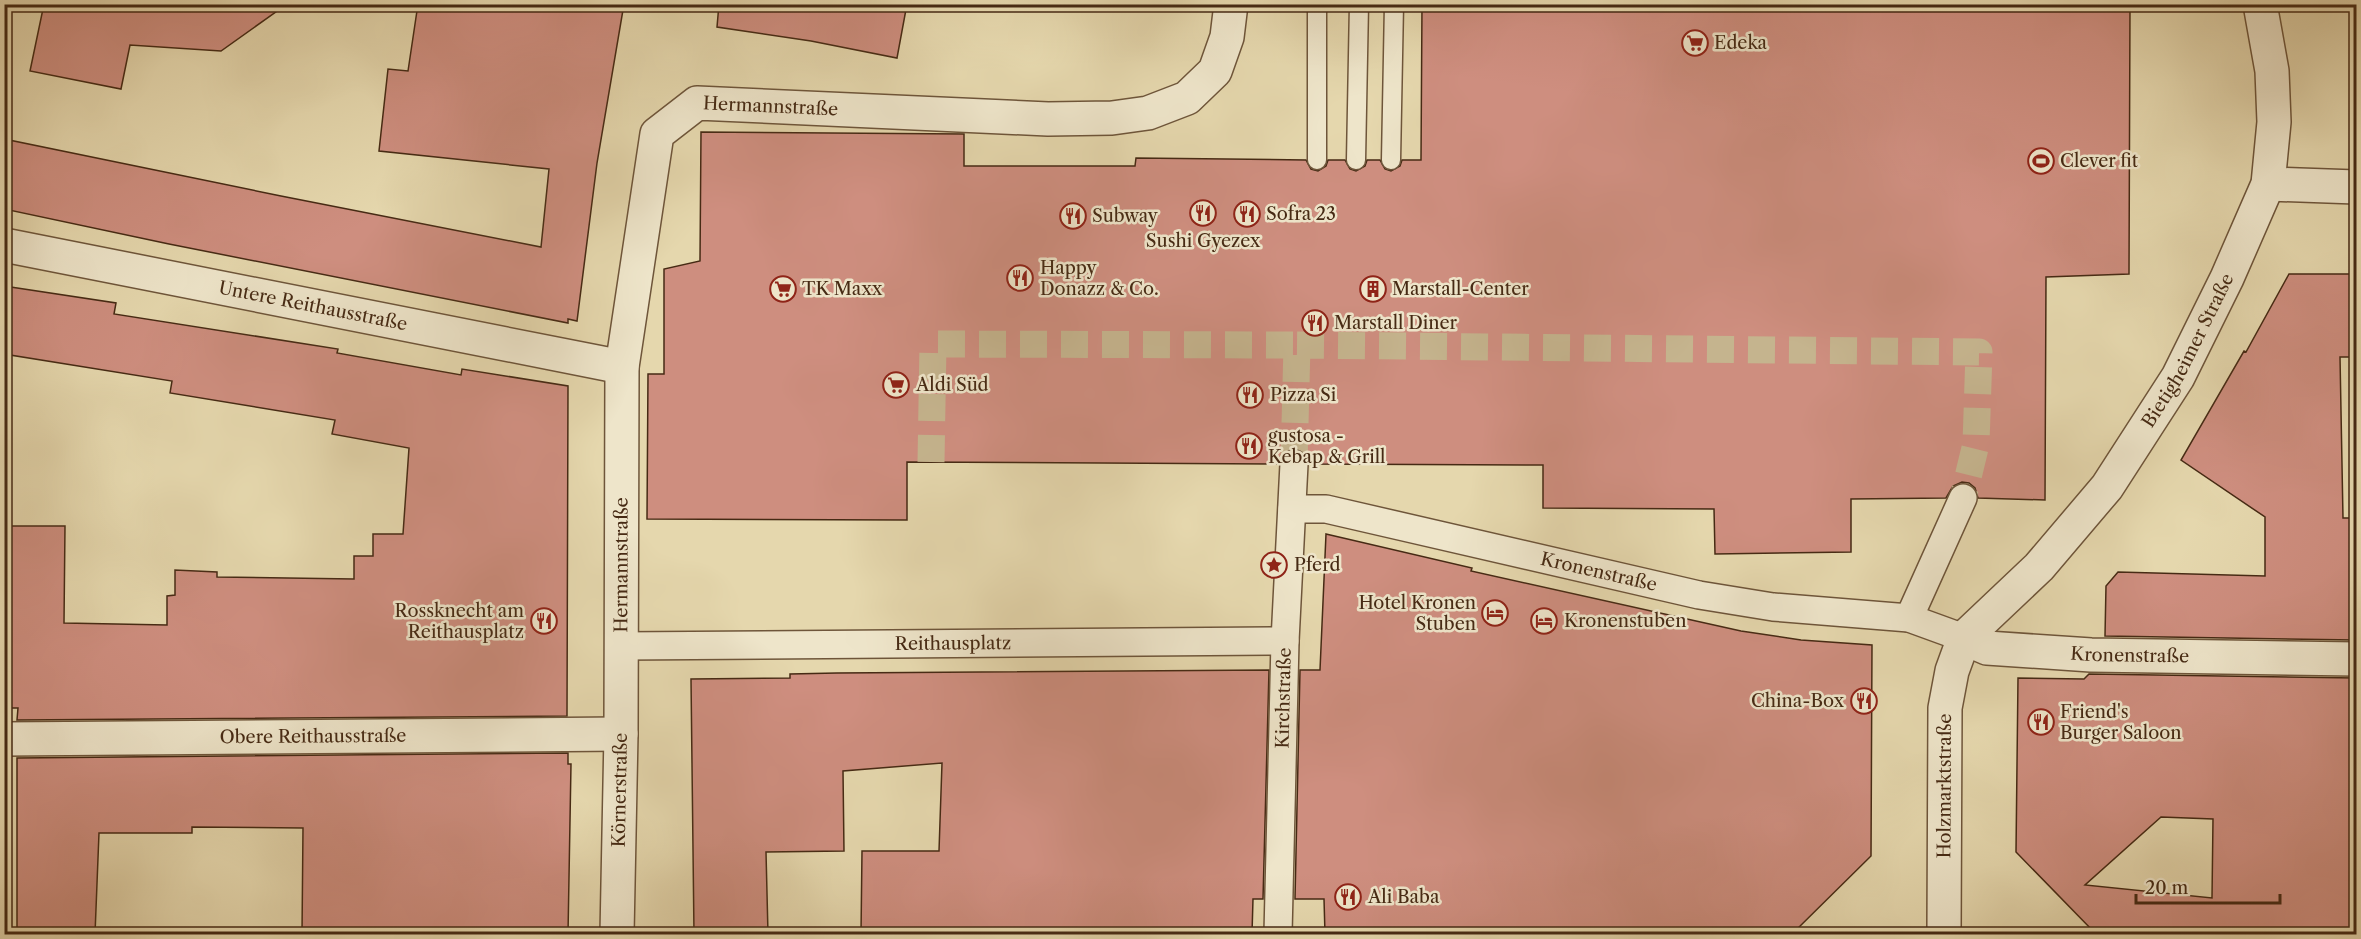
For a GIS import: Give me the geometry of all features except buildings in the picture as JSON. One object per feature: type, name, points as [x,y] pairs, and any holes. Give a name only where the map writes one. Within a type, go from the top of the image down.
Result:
[{"type":"street","name":"Hermannstraße","points":[[621,646],[622,367],[657,134],[697,103],[1048,118],[1112,118],[1148,113],[1187,98],[1215,71],[1227,37],[1231,4]]},
{"type":"street","name":"Bietigheimer Straße","points":[[1965,638],[2039,567],[2107,487],[2178,377],[2227,278],[2268,184],[2274,122],[2272,71],[2260,4]]},
{"type":"street","points":[[2268,184],[2356,187]]},
{"type":"street","name":"Untere Reithausstraße","points":[[4,245],[622,367]]},
{"type":"street","name":"Kirchstraße","points":[[1278,934],[1285,641],[1294,464]]},
{"type":"street","points":[[1909,618],[1963,498]]},
{"type":"street","name":"Kronenstraße","points":[[1292,508],[1326,509],[1699,595],[1773,607],[1909,618],[1987,648],[2091,655],[2356,659]]},
{"type":"street","name":"Holzmarktstraße","points":[[1944,934],[1945,708],[1952,670],[1965,638]]},
{"type":"street","name":"Reithausplatz","points":[[621,646],[1285,641]]},
{"type":"street","name":"Körnerstraße","points":[[617,934],[621,646]]},
{"type":"street","name":"Obere Reithausstraße","points":[[4,739],[621,734]]},
{"type":"lane","points":[[1317,4],[1317,160]]},
{"type":"lane","points":[[1356,160],[1359,4]]},
{"type":"lane","points":[[1391,160],[1394,4]]},
{"type":"tunnel","points":[[931,462],[933,344],[1297,345],[1294,464]]},
{"type":"tunnel","points":[[1297,345],[1979,352],[1976,444],[1963,498]]},
{"type":"place","name":"Edeka","points":[[1695,43]]},
{"type":"place","name":"Clever fit","points":[[2041,161]]},
{"type":"place","name":"Sushi Gyezex","points":[[1203,213]]},
{"type":"place","name":"Sofra 23","points":[[1247,214]]},
{"type":"place","name":"Subway","points":[[1073,216]]},
{"type":"place","name":"Happy Donazz & Co.","points":[[1020,278]]},
{"type":"place","name":"TK Maxx","points":[[783,289]]},
{"type":"place","name":"Marstall-Center","points":[[1373,289]]},
{"type":"place","name":"Marstall Diner","points":[[1315,323]]},
{"type":"place","name":"Aldi Süd","points":[[896,385]]},
{"type":"place","name":"Pizza Si","points":[[1250,395]]},
{"type":"place","name":"gustosa - Kebap & Grill","points":[[1249,446]]},
{"type":"place","name":"Pferd","points":[[1274,565]]},
{"type":"place","name":"Hotel Kronen Stuben","points":[[1495,613]]},
{"type":"place","name":"Rossknecht am Reithausplatz","points":[[544,621]]},
{"type":"place","name":"Kronenstuben","points":[[1544,621]]},
{"type":"place","name":"China-Box","points":[[1864,701]]},
{"type":"place","name":"Friend's Burger Saloon","points":[[2041,722]]},
{"type":"place","name":"Ali Baba","points":[[1348,897]]}]
